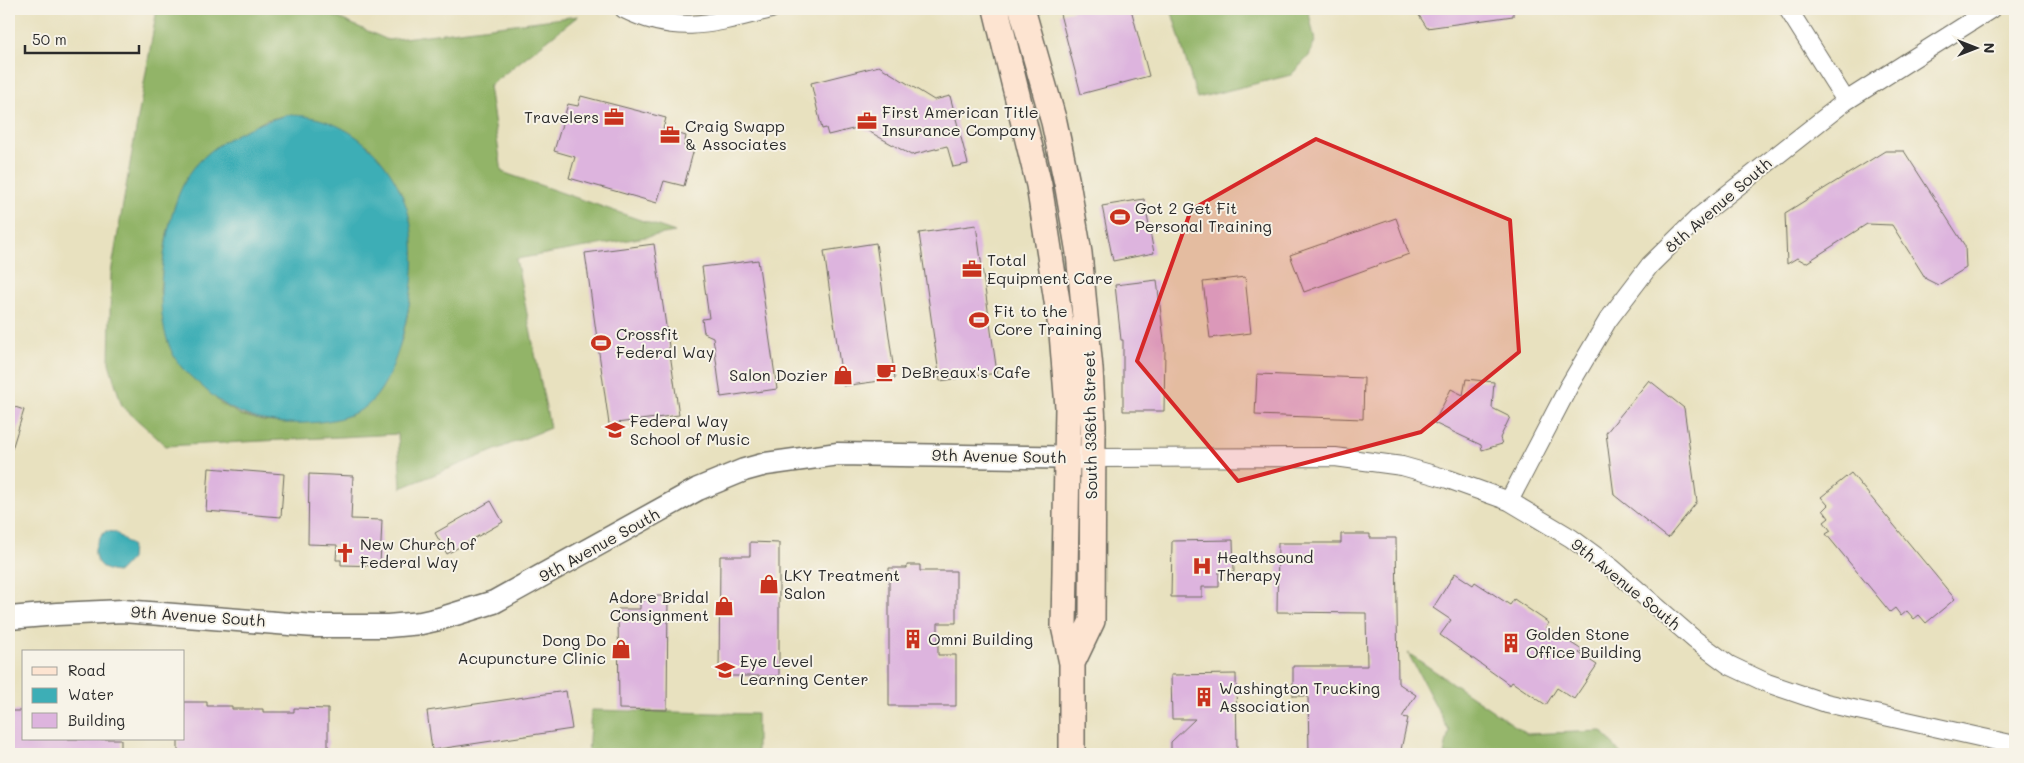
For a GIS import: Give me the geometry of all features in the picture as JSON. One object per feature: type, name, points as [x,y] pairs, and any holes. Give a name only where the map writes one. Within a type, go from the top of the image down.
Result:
[{"type":"main road","name":"South 336th Street","points":[[996,9],[1033,159],[1054,274],[1066,375],[1064,626],[1072,663],[1072,754]]},
{"type":"main road","name":"South 336th Street","points":[[1022,9],[1054,122],[1079,253],[1090,369],[1092,621],[1072,663]]},
{"type":"street","points":[[624,9],[653,21],[673,25],[694,26],[771,9]]},
{"type":"street","points":[[1788,9],[1846,101]]},
{"type":"street","name":"8th Avenue South","points":[[1509,501],[1587,355],[1608,320],[1650,264],[1700,216],[1846,101],[1991,9]]},
{"type":"street","name":"9th Avenue South","points":[[9,618],[123,612],[323,626],[388,626],[421,622],[458,614],[494,602],[698,489],[744,470],[766,464],[838,454],[1092,458],[1300,456],[1355,459],[1402,466],[1509,501],[1571,538],[1605,563],[1673,623],[1729,665],[1767,684],[1826,703],[2015,745]]},
{"type":"highlighted area","points":[[1316,139],[1510,220],[1519,352],[1421,432],[1238,481],[1137,361],[1191,210]]},
{"type":"green space","points":[[157,9],[318,9],[388,40],[578,16],[489,86],[502,172],[675,232],[516,259],[550,428],[401,488],[398,434],[166,446],[122,406],[109,363],[111,273]],"holes":[[[288,115],[369,146],[400,191],[413,261],[408,312],[402,339],[382,387],[335,419],[287,423],[262,421],[241,415],[220,403],[167,338],[160,290],[167,234],[175,205],[186,180],[216,147],[266,120]]]},
{"type":"green space","points":[[1171,9],[1308,9],[1315,41],[1309,56],[1291,75],[1197,98]]},
{"type":"green space","points":[[1408,653],[1527,734],[1602,731],[1621,754],[1444,754],[1449,731]]},
{"type":"green space","points":[[591,710],[757,714],[757,754],[588,754]]},
{"type":"water","points":[[288,115],[309,117],[329,122],[348,131],[379,157],[401,192],[408,212],[413,241],[412,285],[407,315],[399,349],[387,380],[368,405],[350,415],[328,421],[306,423],[274,422],[242,414],[232,409],[214,397],[180,366],[168,343],[162,315],[162,271],[170,221],[181,190],[191,171],[207,154],[228,139],[264,122]]},
{"type":"water","points":[[106,531],[115,532],[132,546],[131,559],[119,572],[103,568],[96,558],[96,544]]},
{"type":"building","points":[[1079,9],[1131,9],[1149,76],[1081,94],[1060,14]]},
{"type":"building","points":[[1415,9],[1513,9],[1513,16],[1427,28]]},
{"type":"building","points":[[879,66],[934,100],[950,96],[968,164],[953,167],[947,146],[911,155],[861,127],[828,135],[826,128],[822,129],[811,83]]},
{"type":"building","points":[[581,96],[666,118],[663,129],[686,136],[684,146],[694,149],[684,186],[664,181],[657,203],[569,178],[575,157],[554,151],[568,104],[578,106]]},
{"type":"building","points":[[1885,151],[1904,151],[1965,246],[1966,268],[1938,285],[1926,279],[1892,225],[1867,224],[1806,263],[1797,258],[1787,264],[1785,213]]},
{"type":"building","points":[[1144,199],[1154,253],[1113,261],[1102,206]]},
{"type":"building","points":[[1396,218],[1409,254],[1304,292],[1290,255]]},
{"type":"building","points":[[976,225],[997,373],[940,381],[919,233]]},
{"type":"building","points":[[876,243],[895,379],[843,386],[824,251]]},
{"type":"building","points":[[654,244],[679,415],[609,424],[585,253]]},
{"type":"building","points":[[758,260],[777,389],[721,397],[713,337],[704,333],[702,319],[709,318],[702,267]]},
{"type":"building","points":[[1245,277],[1251,333],[1210,338],[1203,282]]},
{"type":"building","points":[[1157,280],[1165,349],[1164,411],[1123,411],[1123,340],[1121,340],[1115,285]]},
{"type":"building","points":[[1257,374],[1364,378],[1363,419],[1255,415]]},
{"type":"building","points":[[1466,379],[1494,382],[1492,408],[1510,417],[1500,438],[1502,444],[1482,450],[1481,445],[1434,423],[1451,389],[1463,395]]},
{"type":"building","points":[[1649,380],[1684,408],[1697,502],[1668,538],[1614,495],[1606,433]]},
{"type":"building","points":[[9,405],[24,410],[12,449],[9,449]]},
{"type":"building","points":[[209,468],[284,474],[281,517],[206,511]]},
{"type":"building","points":[[1851,473],[1955,599],[1926,623],[1919,615],[1914,619],[1907,611],[1901,616],[1895,608],[1890,612],[1826,534],[1831,531],[1824,522],[1829,518],[1823,510],[1828,505],[1821,497]]},
{"type":"building","points":[[309,474],[353,476],[351,519],[382,520],[380,566],[341,565],[341,560],[336,560],[337,545],[308,544]]},
{"type":"building","points":[[491,501],[503,522],[447,554],[435,533]]},
{"type":"building","points":[[1341,534],[1370,534],[1370,538],[1396,538],[1398,683],[1416,695],[1402,717],[1408,718],[1400,754],[1309,754],[1308,696],[1293,696],[1293,666],[1367,666],[1366,613],[1277,612],[1278,543],[1341,543]]},
{"type":"building","name":"Healthsound Therapy","points":[[1233,540],[1234,572],[1219,572],[1219,587],[1202,587],[1202,597],[1171,597],[1172,541]]},
{"type":"building","points":[[750,542],[779,543],[779,676],[719,676],[720,556],[750,556]]},
{"type":"building","name":"Omni Building","points":[[907,565],[920,565],[920,571],[956,571],[956,623],[938,623],[938,655],[956,655],[956,706],[889,706],[889,568],[907,568]]},
{"type":"building","name":"Golden Stone Office Building","points":[[1455,573],[1473,585],[1475,582],[1510,605],[1514,599],[1549,623],[1546,627],[1582,650],[1579,653],[1597,665],[1574,699],[1557,688],[1546,705],[1512,682],[1510,685],[1440,635],[1451,620],[1433,608]]},
{"type":"building","points":[[644,596],[668,596],[667,710],[619,709],[618,609],[640,609],[640,601],[644,601]]},
{"type":"building","name":"Washington Trucking Association","points":[[1236,674],[1237,754],[1171,754],[1171,742],[1195,719],[1172,719],[1171,675]]},
{"type":"building","points":[[566,691],[572,729],[432,750],[427,711]]},
{"type":"building","points":[[185,702],[207,702],[207,706],[232,706],[232,709],[263,709],[263,712],[294,712],[294,708],[328,709],[328,754],[178,754],[178,740],[185,740]]},
{"type":"building","points":[[9,711],[22,711],[22,740],[121,740],[121,754],[9,754]]},
{"type":"place","name":"Travelers","points":[[614,117]]},
{"type":"place","name":"First American Title Insurance Company","points":[[867,121]]},
{"type":"place","name":"Craig Swapp & Associates","points":[[670,135]]},
{"type":"place","name":"Got 2 Get Fit Personal Training","points":[[1120,217]]},
{"type":"place","name":"Total Equipment Care","points":[[972,269]]},
{"type":"place","name":"Fit to the Core Training","points":[[979,320]]},
{"type":"place","name":"Crossfit Federal Way","points":[[601,343]]},
{"type":"place","name":"DeBreaux's Cafe","points":[[886,372]]},
{"type":"place","name":"Salon Dozier","points":[[843,375]]},
{"type":"place","name":"Federal Way School of Music","points":[[615,430]]},
{"type":"place","name":"New Church of Federal Way","points":[[345,553]]},
{"type":"place","name":"Healthsound Therapy","points":[[1202,566]]},
{"type":"place","name":"LKY Treatment Salon","points":[[769,584]]},
{"type":"place","name":"Adore Bridal Consignment","points":[[724,606]]},
{"type":"place","name":"Omni Building","points":[[913,639]]},
{"type":"place","name":"Golden Stone Office Building","points":[[1511,643]]},
{"type":"place","name":"Dong Do Acupuncture Clinic","points":[[621,649]]},
{"type":"place","name":"Eye Level Learning Center","points":[[725,670]]},
{"type":"place","name":"Washington Trucking Association","points":[[1204,697]]}]
